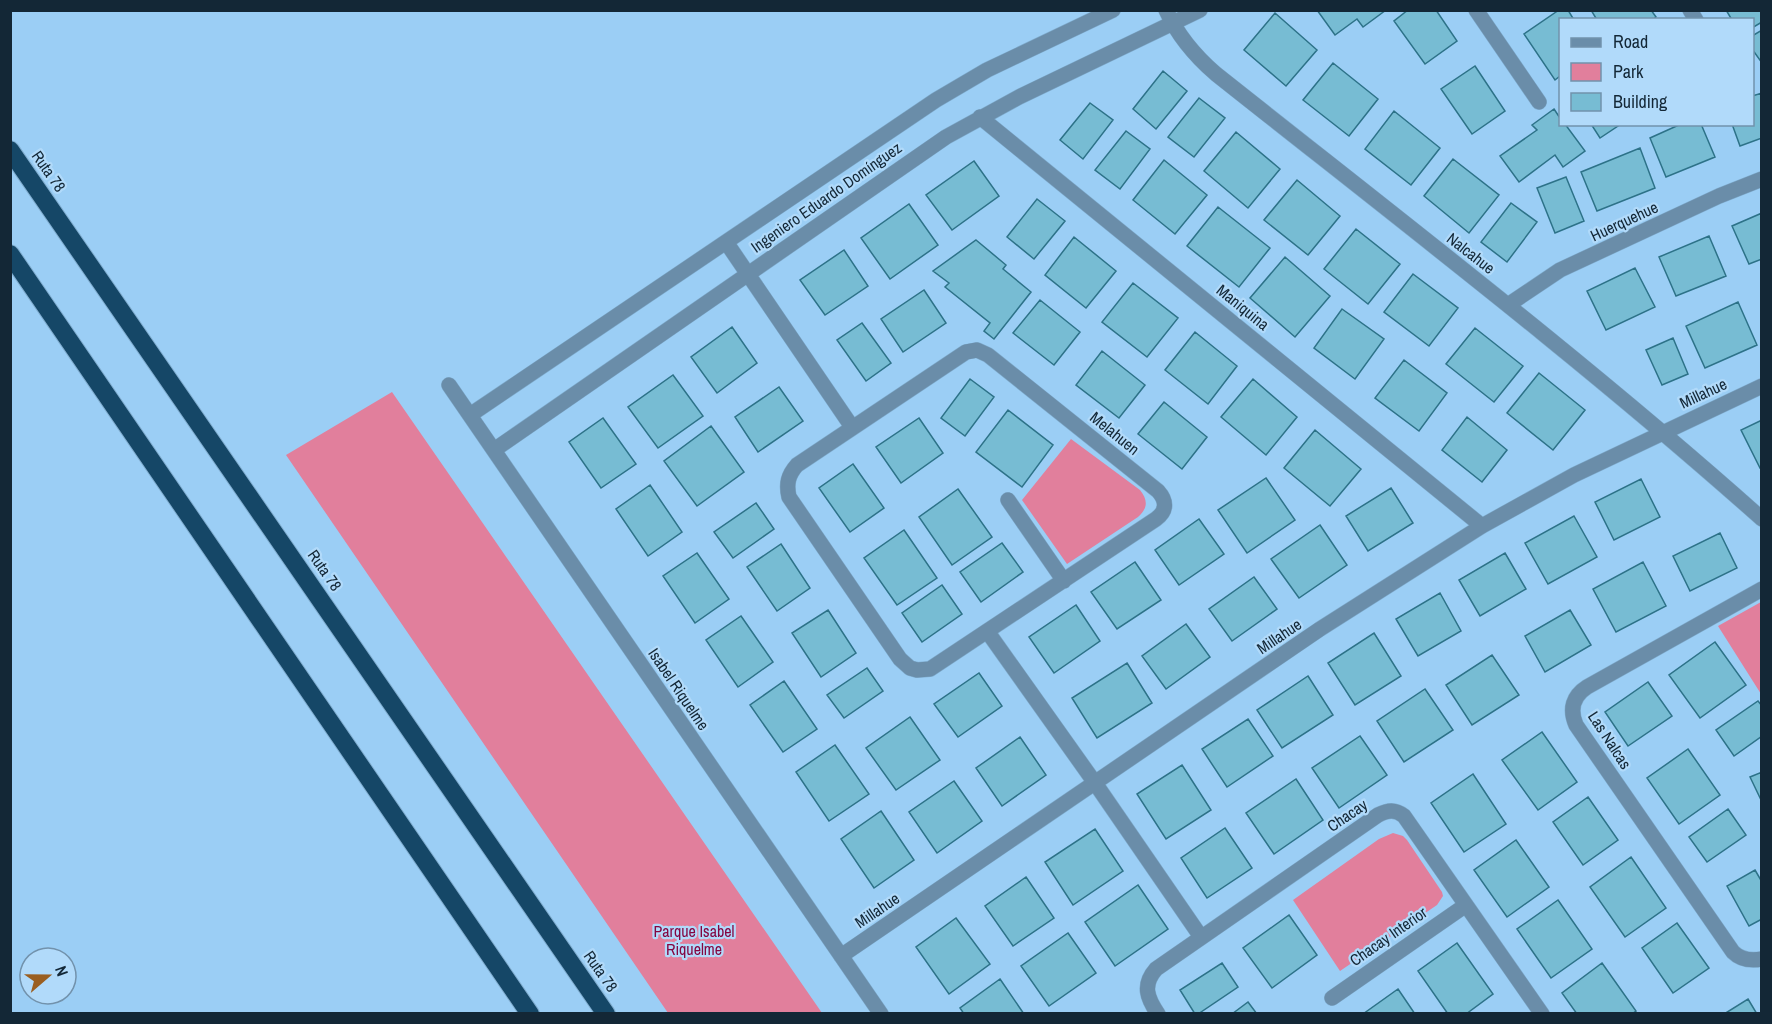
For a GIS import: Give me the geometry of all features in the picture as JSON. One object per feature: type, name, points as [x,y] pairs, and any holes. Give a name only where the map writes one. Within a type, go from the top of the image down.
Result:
[{"type":"highway","name":"Ruta 78","points":[[10,150],[606,1014]]},
{"type":"highway","points":[[10,255],[530,1014]]},
{"type":"street","name":"Ingeniero Eduardo Domínguez","points":[[470,415],[936,100],[987,70],[1113,10]]},
{"type":"street","name":"Nalcahue","points":[[1166,10],[1173,25],[1192,51],[1216,74],[1508,305],[1662,432],[1761,519]]},
{"type":"street","name":"Ingeniero Eduardo Domínguez","points":[[494,450],[914,158],[980,117],[1200,10]]},
{"type":"street","points":[[1476,10],[1539,102]]},
{"type":"street","name":"Maniquina","points":[[980,117],[1482,526]]},
{"type":"street","name":"Huerquehue","points":[[1508,305],[1560,270],[1719,196],[1761,180]]},
{"type":"street","points":[[726,242],[852,427]]},
{"type":"street","name":"Melahuen","points":[[977,350],[988,355],[1158,491],[1165,502],[1161,516],[1064,580],[930,669],[917,670],[905,664],[789,497],[787,484],[792,470],[852,427],[966,352],[977,350]]},
{"type":"street","name":"Isabel Riquelme","points":[[448,385],[881,1014]]},
{"type":"street","name":"Millahue","points":[[841,956],[1320,629],[1482,526],[1574,475],[1761,386]]},
{"type":"street","points":[[1008,500],[1064,580]]},
{"type":"street","name":"Las Nalcas","points":[[1761,589],[1587,687],[1575,698],[1572,712],[1576,725],[1733,952],[1748,960],[1761,959]]},
{"type":"street","points":[[987,631],[1201,938]]},
{"type":"street","name":"Chacay","points":[[1158,1014],[1147,995],[1148,981],[1156,969],[1378,815],[1389,810],[1404,816],[1542,1014]]},
{"type":"street","name":"Chacay Interior","points":[[1332,998],[1466,905]]},
{"type":"green space","name":"Parque Isabel Riquelme","points":[[392,392],[822,1013],[668,1013],[286,455]]},
{"type":"green space","points":[[1071,439],[1140,490],[1146,504],[1138,517],[1067,564],[1022,500]]},
{"type":"green space","points":[[1761,602],[1761,694],[1718,626]]},
{"type":"green space","points":[[1393,833],[1407,840],[1443,896],[1437,905],[1340,971],[1293,900],[1379,839]]},
{"type":"building","points":[[1317,10],[1386,10],[1363,27],[1357,19],[1335,35]]},
{"type":"building","points":[[1408,10],[1436,10],[1457,41],[1425,64],[1394,21]]},
{"type":"building","points":[[1559,10],[1568,10],[1573,18],[1559,18],[1559,77],[1555,80],[1524,34]]},
{"type":"building","points":[[1591,10],[1651,10],[1656,17],[1655,18],[1596,18]]},
{"type":"building","points":[[1726,10],[1762,10],[1762,22],[1754,27],[1754,18],[1731,18]]},
{"type":"building","points":[[1275,13],[1317,50],[1286,86],[1244,50]]},
{"type":"building","points":[[1762,30],[1762,63],[1754,52],[1754,35]]},
{"type":"building","points":[[1333,63],[1378,99],[1349,136],[1303,100]]},
{"type":"building","points":[[1475,66],[1505,111],[1472,134],[1441,89]]},
{"type":"building","points":[[1163,71],[1187,91],[1156,129],[1133,109]]},
{"type":"building","points":[[1762,93],[1762,138],[1740,146],[1733,126],[1754,126],[1754,95]]},
{"type":"building","points":[[1199,98],[1225,118],[1194,157],[1168,137]]},
{"type":"building","points":[[1090,103],[1113,120],[1083,159],[1060,140]]},
{"type":"building","points":[[1554,109],[1559,116],[1559,126],[1566,126],[1585,151],[1563,167],[1555,155],[1519,182],[1500,156],[1537,130],[1532,125]]},
{"type":"building","points":[[1394,111],[1440,148],[1411,185],[1365,149]]},
{"type":"building","points":[[1592,126],[1618,126],[1600,138]]},
{"type":"building","points":[[1677,126],[1702,126],[1715,157],[1666,177],[1650,138]]},
{"type":"building","points":[[1126,131],[1150,149],[1120,189],[1095,170]]},
{"type":"building","points":[[1236,132],[1280,169],[1248,208],[1204,171]]},
{"type":"building","points":[[1640,148],[1655,188],[1597,211],[1581,172]]},
{"type":"building","points":[[1453,159],[1499,195],[1469,233],[1424,196]]},
{"type":"building","points":[[1164,160],[1207,195],[1175,234],[1133,200]]},
{"type":"building","points":[[974,161],[999,196],[952,230],[926,195]]},
{"type":"building","points":[[1566,177],[1584,221],[1555,233],[1537,188]]},
{"type":"building","points":[[1297,180],[1340,216],[1308,255],[1264,220]]},
{"type":"building","points":[[1037,199],[1065,221],[1034,259],[1007,237]]},
{"type":"building","points":[[1511,203],[1537,222],[1507,262],[1481,242]]},
{"type":"building","points":[[909,204],[938,245],[890,279],[861,238]]},
{"type":"building","points":[[1218,207],[1270,248],[1239,287],[1187,246]]},
{"type":"building","points":[[1762,213],[1762,259],[1749,264],[1732,226]]},
{"type":"building","points":[[1356,229],[1400,264],[1368,304],[1324,269]]},
{"type":"building","points":[[1709,236],[1726,276],[1676,296],[1659,257]]},
{"type":"building","points":[[1074,237],[1116,271],[1086,308],[1045,275]]},
{"type":"building","points":[[976,240],[1006,265],[1003,269],[1031,292],[994,339],[984,331],[990,323],[945,287],[949,283],[933,271]]},
{"type":"building","points":[[844,250],[868,286],[825,315],[800,280]]},
{"type":"building","points":[[1285,257],[1330,296],[1295,337],[1250,298]]},
{"type":"building","points":[[1635,268],[1655,307],[1606,330],[1587,291]]},
{"type":"building","points":[[1413,274],[1458,308],[1429,346],[1384,312]]},
{"type":"building","points":[[1133,283],[1178,318],[1147,357],[1102,322]]},
{"type":"building","points":[[924,290],[946,323],[903,352],[881,319]]},
{"type":"building","points":[[1040,300],[1080,332],[1054,365],[1013,333]]},
{"type":"building","points":[[1738,302],[1757,345],[1705,368],[1686,326]]},
{"type":"building","points":[[1342,309],[1384,339],[1355,379],[1314,348]]},
{"type":"building","points":[[862,323],[891,363],[866,381],[837,340]]},
{"type":"building","points":[[732,327],[757,363],[717,393],[691,357]]},
{"type":"building","points":[[1475,328],[1523,366],[1494,402],[1446,364]]},
{"type":"building","points":[[1195,332],[1237,366],[1208,404],[1165,370]]},
{"type":"building","points":[[1673,338],[1688,374],[1662,385],[1646,350]]},
{"type":"building","points":[[1102,351],[1145,385],[1119,418],[1076,385]]},
{"type":"building","points":[[1404,360],[1447,393],[1419,431],[1375,398]]},
{"type":"building","points":[[1539,373],[1585,410],[1553,450],[1507,413]]},
{"type":"building","points":[[673,375],[703,416],[658,448],[628,407]]},
{"type":"building","points":[[970,379],[994,397],[965,436],[941,418]]},
{"type":"building","points":[[1253,379],[1297,417],[1266,455],[1221,417]]},
{"type":"building","points":[[779,387],[803,421],[758,452],[735,417]]},
{"type":"building","points":[[1164,402],[1207,437],[1182,469],[1138,434]]},
{"type":"building","points":[[1008,410],[1053,445],[1022,487],[976,452]]},
{"type":"building","points":[[1467,417],[1507,450],[1482,482],[1442,450]]},
{"type":"building","points":[[603,418],[636,464],[601,488],[569,442]]},
{"type":"building","points":[[919,418],[943,453],[901,483],[876,447]]},
{"type":"building","points":[[1762,420],[1762,467],[1760,468],[1741,430]]},
{"type":"building","points":[[711,426],[744,472],[697,506],[664,461]]},
{"type":"building","points":[[1315,430],[1361,469],[1330,506],[1284,468]]},
{"type":"building","points":[[853,464],[884,508],[850,532],[819,488]]},
{"type":"building","points":[[1266,478],[1295,520],[1247,553],[1218,510]]},
{"type":"building","points":[[1641,479],[1660,517],[1614,540],[1595,502]]},
{"type":"building","points":[[650,485],[682,532],[648,556],[616,509]]},
{"type":"building","points":[[1391,488],[1413,523],[1368,551],[1346,516]]},
{"type":"building","points":[[958,489],[992,537],[952,565],[919,517]]},
{"type":"building","points":[[756,503],[774,529],[733,558],[714,532]]},
{"type":"building","points":[[1574,516],[1597,557],[1548,584],[1525,543]]},
{"type":"building","points":[[1199,519],[1224,554],[1179,585],[1155,550]]},
{"type":"building","points":[[1320,525],[1347,565],[1299,598],[1271,559]]},
{"type":"building","points":[[904,530],[937,578],[897,605],[864,558]]},
{"type":"building","points":[[1720,533],[1737,568],[1690,591],[1673,556]]},
{"type":"building","points":[[1002,543],[1023,572],[981,602],[960,572]]},
{"type":"building","points":[[781,544],[810,588],[777,611],[747,567]]},
{"type":"building","points":[[697,553],[729,599],[695,623],[663,576]]},
{"type":"building","points":[[1505,553],[1526,589],[1480,616],[1459,580]]},
{"type":"building","points":[[1135,562],[1161,600],[1117,629],[1091,592]]},
{"type":"building","points":[[1643,562],[1666,606],[1616,632],[1593,589]]},
{"type":"building","points":[[1254,577],[1277,609],[1232,641],[1209,609]]},
{"type":"building","points":[[942,585],[962,614],[922,642],[902,613]]},
{"type":"building","points":[[1440,593],[1461,631],[1418,656],[1396,619]]},
{"type":"building","points":[[1076,605],[1100,641],[1054,673],[1029,637]]},
{"type":"building","points":[[828,610],[856,653],[821,677],[792,633]]},
{"type":"building","points":[[1570,610],[1591,645],[1545,672],[1525,636]]},
{"type":"building","points":[[741,616],[773,662],[738,687],[706,640]]},
{"type":"building","points":[[1186,624],[1210,657],[1166,689],[1142,656]]},
{"type":"building","points":[[1374,633],[1401,676],[1355,705],[1328,663]]},
{"type":"building","points":[[1715,642],[1746,685],[1700,718],[1669,675]]},
{"type":"building","points":[[1492,655],[1519,695],[1472,725],[1446,685]]},
{"type":"building","points":[[1127,663],[1152,703],[1097,738],[1072,698]]},
{"type":"building","points":[[867,668],[883,691],[844,718],[827,695]]},
{"type":"building","points":[[979,673],[1002,706],[958,737],[934,704]]},
{"type":"building","points":[[1308,676],[1333,715],[1282,748],[1257,710]]},
{"type":"building","points":[[784,681],[817,729],[783,752],[750,705]]},
{"type":"building","points":[[1648,682],[1672,716],[1628,746],[1605,712]]},
{"type":"building","points":[[1425,689],[1453,730],[1404,762],[1377,721]]},
{"type":"building","points":[[1758,701],[1762,706],[1762,736],[1734,756],[1716,730]]},
{"type":"building","points":[[910,717],[940,760],[896,790],[866,748]]},
{"type":"building","points":[[1248,719],[1273,756],[1227,787],[1202,749]]},
{"type":"building","points":[[1542,732],[1577,782],[1538,810],[1502,760]]},
{"type":"building","points":[[1360,736],[1387,775],[1339,808],[1312,768]]},
{"type":"building","points":[[1020,737],[1046,775],[1002,806],[976,768]]},
{"type":"building","points":[[835,745],[869,794],[829,821],[796,772]]},
{"type":"building","points":[[1688,749],[1720,795],[1679,824],[1647,778]]},
{"type":"building","points":[[1182,765],[1211,810],[1166,839],[1137,794]]},
{"type":"building","points":[[1762,772],[1762,802],[1750,777]]},
{"type":"building","points":[[1473,774],[1506,824],[1464,852],[1431,803]]},
{"type":"building","points":[[1296,779],[1323,820],[1274,854],[1246,813]]},
{"type":"building","points":[[954,781],[982,821],[937,853],[909,812]]},
{"type":"building","points":[[1588,797],[1618,840],[1583,865],[1553,822]]},
{"type":"building","points":[[1728,809],[1746,835],[1707,862],[1689,837]]},
{"type":"building","points":[[881,811],[914,860],[874,888],[841,839]]},
{"type":"building","points":[[1225,828],[1252,868],[1207,898],[1181,858]]},
{"type":"building","points":[[1095,829],[1123,871],[1073,905],[1045,862]]},
{"type":"building","points":[[1516,840],[1549,887],[1507,917],[1474,870]]},
{"type":"building","points":[[1631,857],[1666,908],[1625,937],[1590,887]]},
{"type":"building","points":[[1755,870],[1762,882],[1762,919],[1749,926],[1727,886]]},
{"type":"building","points":[[1026,877],[1054,918],[1013,946],[985,906]]},
{"type":"building","points":[[1138,885],[1168,929],[1115,966],[1085,922]]},
{"type":"building","points":[[1558,900],[1592,949],[1551,978],[1517,929]]},
{"type":"building","points":[[1289,915],[1317,955],[1272,988],[1243,948]]},
{"type":"building","points":[[956,918],[990,964],[949,994],[916,947]]},
{"type":"building","points":[[1677,923],[1709,968],[1673,993],[1642,948]]},
{"type":"building","points":[[1068,933],[1096,973],[1049,1006],[1021,966]]},
{"type":"building","points":[[1457,943],[1493,994],[1466,1014],[1448,1014],[1418,971]]},
{"type":"building","points":[[1222,963],[1238,987],[1195,1014],[1180,990]]},
{"type":"building","points":[[1602,963],[1636,1011],[1632,1014],[1577,1014],[1562,993]]},
{"type":"building","points":[[1000,979],[1024,1014],[964,1014],[960,1008]]},
{"type":"building","points":[[1398,989],[1415,1014],[1363,1014]]},
{"type":"building","points":[[1748,999],[1757,1014],[1724,1014]]},
{"type":"building","points":[[1248,1002],[1257,1014],[1232,1014]]}]
